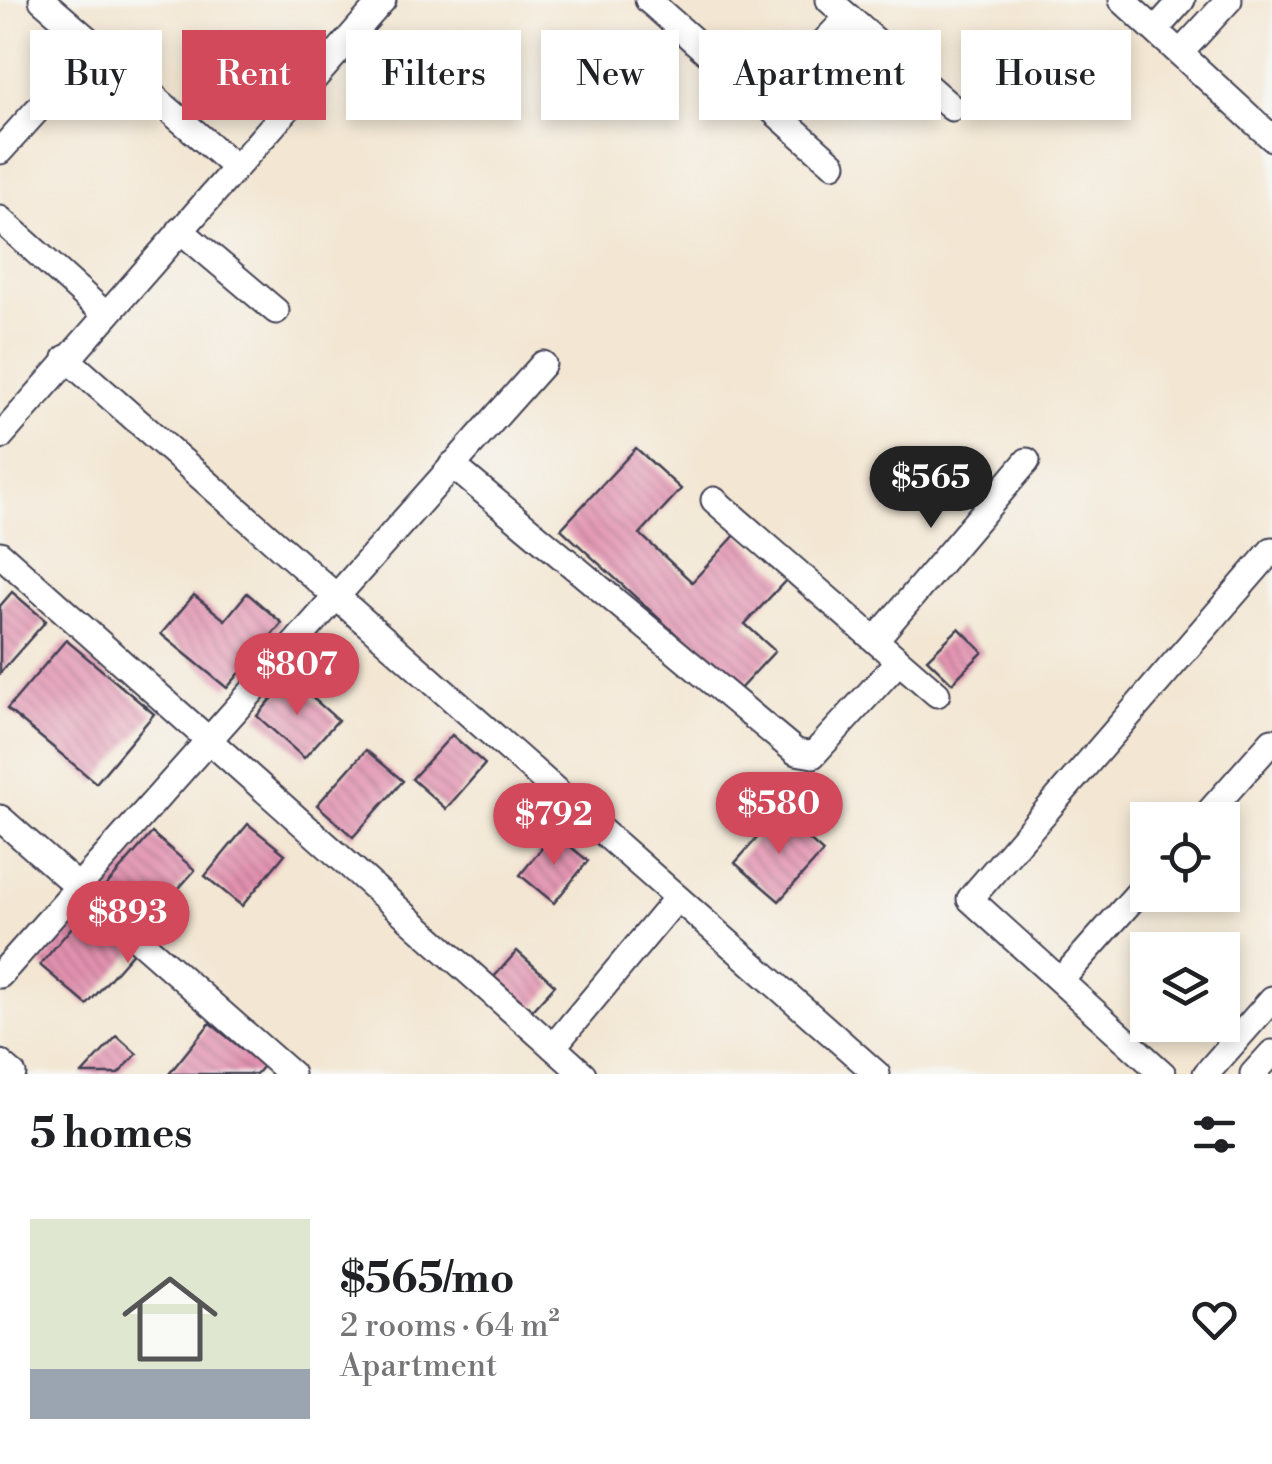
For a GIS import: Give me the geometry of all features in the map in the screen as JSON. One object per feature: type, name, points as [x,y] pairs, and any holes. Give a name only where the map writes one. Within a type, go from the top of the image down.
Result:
[{"type":"street","points":[[42,0],[76,30]]},
{"type":"street","points":[[0,437],[383,0]]},
{"type":"street","points":[[648,0],[699,45]]},
{"type":"street","points":[[1122,0],[1272,138]]},
{"type":"street","points":[[1156,28],[1182,0]]},
{"type":"street","points":[[1181,52],[1230,0]]},
{"type":"street","points":[[822,30],[838,9],[952,108]]},
{"type":"street","points":[[162,104],[235,167]]},
{"type":"street","points":[[0,151],[30,117]]},
{"type":"street","points":[[784,120],[833,164]]},
{"type":"street","points":[[0,219],[105,314]]},
{"type":"street","points":[[180,230],[276,311]]},
{"type":"street","points":[[66,358],[875,1073]]},
{"type":"street","points":[[0,975],[543,364]]},
{"type":"street","points":[[877,638],[1028,461]]},
{"type":"street","points":[[452,465],[796,752],[813,755],[897,663]]},
{"type":"street","points":[[714,500],[937,694]]},
{"type":"street","points":[[1163,1074],[970,899],[1272,550]]},
{"type":"street","points":[[0,554],[583,1074]]},
{"type":"street","points":[[1218,802],[1272,741]]},
{"type":"street","points":[[0,818],[291,1074]]},
{"type":"street","points":[[553,1047],[678,898]]},
{"type":"street","points":[[1061,980],[1130,902]]},
{"type":"street","points":[[1206,1074],[1272,999]]},
{"type":"street","points":[[1253,1074],[1272,1052]]},
{"type":"street","points":[[0,1062],[13,1074]]},
{"type":"building","points":[[636,448],[681,489],[640,534],[692,582],[737,533],[787,579],[745,624],[775,651],[738,691],[561,529]]},
{"type":"building","points":[[12,592],[46,621],[0,673],[0,606]]},
{"type":"building","points":[[247,593],[282,623],[227,688],[161,634],[194,595],[225,620]]},
{"type":"building","points":[[959,628],[983,652],[952,683],[927,659]]},
{"type":"building","points":[[66,640],[154,714],[96,783],[7,709]]},
{"type":"building","points":[[290,678],[338,720],[304,758],[257,716]]},
{"type":"building","points":[[452,735],[485,764],[446,809],[412,779]]},
{"type":"building","points":[[366,750],[403,781],[353,837],[317,805]]},
{"type":"building","points":[[779,813],[823,852],[779,901],[735,863]]},
{"type":"building","points":[[248,824],[285,854],[242,906],[205,876]]},
{"type":"building","points":[[152,833],[195,870],[147,924],[105,887]]},
{"type":"building","points":[[554,833],[588,861],[554,903],[520,875]]},
{"type":"building","points":[[88,908],[136,949],[87,1005],[40,965]]},
{"type":"building","points":[[517,951],[555,985],[532,1010],[494,977]]},
{"type":"building","points":[[210,1023],[263,1066],[256,1074],[169,1074]]},
{"type":"building","points":[[117,1036],[137,1054],[118,1074],[82,1074]]}]
